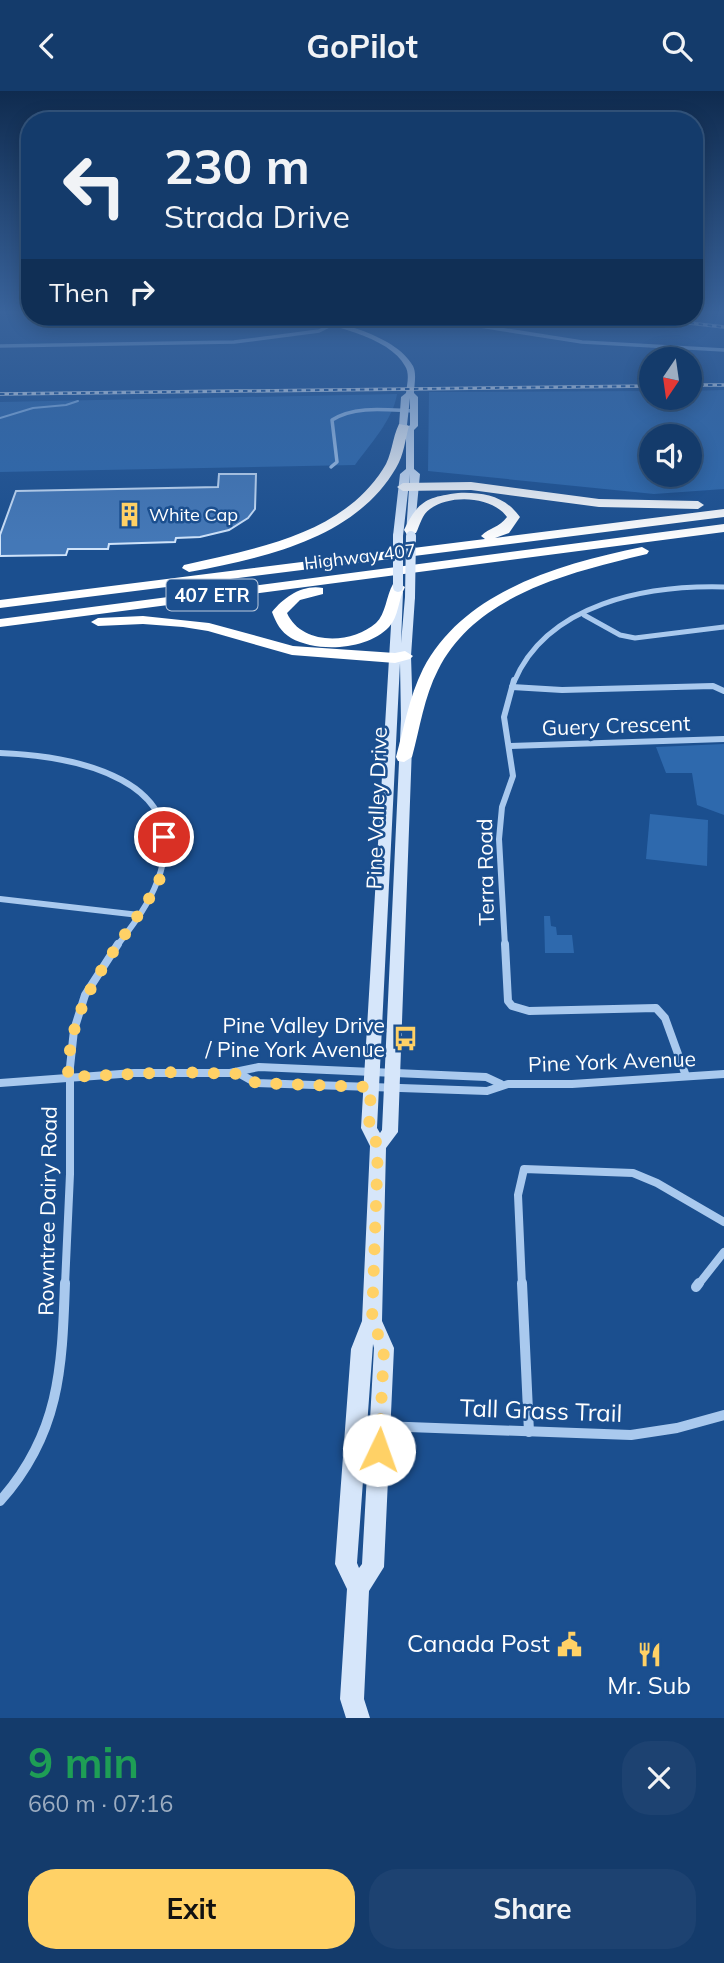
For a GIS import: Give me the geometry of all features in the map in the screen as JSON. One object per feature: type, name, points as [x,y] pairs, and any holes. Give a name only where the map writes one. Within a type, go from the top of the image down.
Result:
[{"type":"highway","points":[[0,597],[204,566],[282,545],[307,535],[351,510],[374,491],[392,465],[406,427]]},
{"type":"highway","points":[[409,486],[493,487],[621,504],[724,503]]},
{"type":"highway","points":[[342,560],[488,536],[504,530],[514,517],[511,510],[495,501],[451,498],[424,507],[407,534]]},
{"type":"highway","name":"Highway 407","points":[[0,604],[724,513]]},
{"type":"highway","name":"Highway 407","points":[[0,623],[724,528]]},
{"type":"highway","points":[[404,757],[422,687],[436,659],[461,631],[494,605],[515,592],[584,565],[611,557],[724,536]]},
{"type":"highway","points":[[400,594],[387,621],[381,627],[363,638],[347,641],[318,641],[303,637],[283,626],[278,612],[286,602],[295,597],[425,568]]},
{"type":"highway","points":[[0,633],[143,620],[209,627],[292,650],[400,657]]},
{"type":"main road","name":"Pine Valley Drive","points":[[378,1146],[390,1132],[393,1080],[404,757],[400,594],[409,486],[404,474],[410,470],[406,427],[414,397],[410,390]]},
{"type":"main road","name":"Pine Valley Drive","points":[[351,1712],[358,1588],[346,1563],[361,1349],[372,1321],[378,1146],[369,1128],[400,657]]},
{"type":"main road","name":"Pine Valley Drive","points":[[358,1588],[373,1567],[384,1348],[372,1321]]},
{"type":"street","points":[[331,467],[337,462],[332,420],[335,417],[351,412],[409,411]]},
{"type":"street","name":"Terra Road","points":[[686,1076],[665,1018],[656,1008],[529,1011],[512,1006],[508,1001],[499,839],[501,813],[513,775],[510,746],[505,734],[505,708],[519,669],[538,643],[555,628],[642,593],[676,588],[724,587]]},
{"type":"street","points":[[584,615],[620,635],[635,638],[724,627]]},
{"type":"street","name":"Guery Crescent","points":[[512,687],[562,690],[713,686],[724,691]]},
{"type":"street","name":"Guery Crescent","points":[[510,746],[724,739]]},
{"type":"street","name":"Rowntree Dairy Road","points":[[0,753],[38,755],[90,766],[114,777],[149,801],[162,818],[165,854],[158,884],[85,995],[68,1059],[70,1143],[62,1369],[46,1430],[12,1487],[0,1501]]},
{"type":"street","points":[[0,899],[139,915]]},
{"type":"street","points":[[0,1083],[179,1072],[240,1074],[259,1067],[372,1080]]},
{"type":"street","points":[[240,1074],[256,1083],[393,1080]]},
{"type":"street","name":"Pine York Avenue","points":[[372,1080],[486,1077],[501,1084],[572,1084],[724,1074]]},
{"type":"street","name":"Pine York Avenue","points":[[393,1080],[487,1091],[501,1084]]},
{"type":"street","points":[[528,1432],[518,1195],[524,1169],[633,1173],[666,1188],[724,1222]]},
{"type":"street","points":[[696,1287],[724,1252]]},
{"type":"street","name":"Tall Grass Trail","points":[[355,1425],[631,1436],[677,1428],[724,1415]]},
{"type":"shaded area","points":[[724,390],[724,489],[654,494],[428,471],[429,392],[639,391],[639,410],[702,410],[702,391]]},
{"type":"shaded area","points":[[397,394],[386,422],[355,465],[0,472],[0,402]]},
{"type":"shaded area","points":[[724,744],[724,815],[697,805],[692,773],[666,773],[656,747]]},
{"type":"shaded area","points":[[650,814],[708,820],[707,866],[646,859]]},
{"type":"shaded area","points":[[544,916],[550,916],[551,926],[556,927],[557,935],[572,935],[574,953],[545,953]]},
{"type":"building","name":"White Cap","points":[[219,474],[256,474],[255,509],[248,518],[229,530],[200,537],[176,538],[175,542],[109,544],[108,549],[68,549],[66,555],[0,556],[0,535],[16,491],[218,487]]},
{"type":"waterway","points":[[0,418],[33,408],[66,405],[78,401]]},
{"type":"railway","points":[[0,394],[331,390]]},
{"type":"place","name":"White Cap","points":[[129,515]]},
{"type":"place","name":"Pine Valley Drive / Pine York Avenue","points":[[405,1038]]},
{"type":"place","name":"Canada Post","points":[[570,1644]]},
{"type":"place","name":"Mr. Sub","points":[[649,1655]]},
{"type":"route","points":[[164,837],[165,854],[158,884],[85,995],[68,1059],[68,1077],[179,1072],[240,1074],[256,1083],[371,1087],[369,1128],[378,1146],[372,1321],[384,1348],[379,1450]]}]
